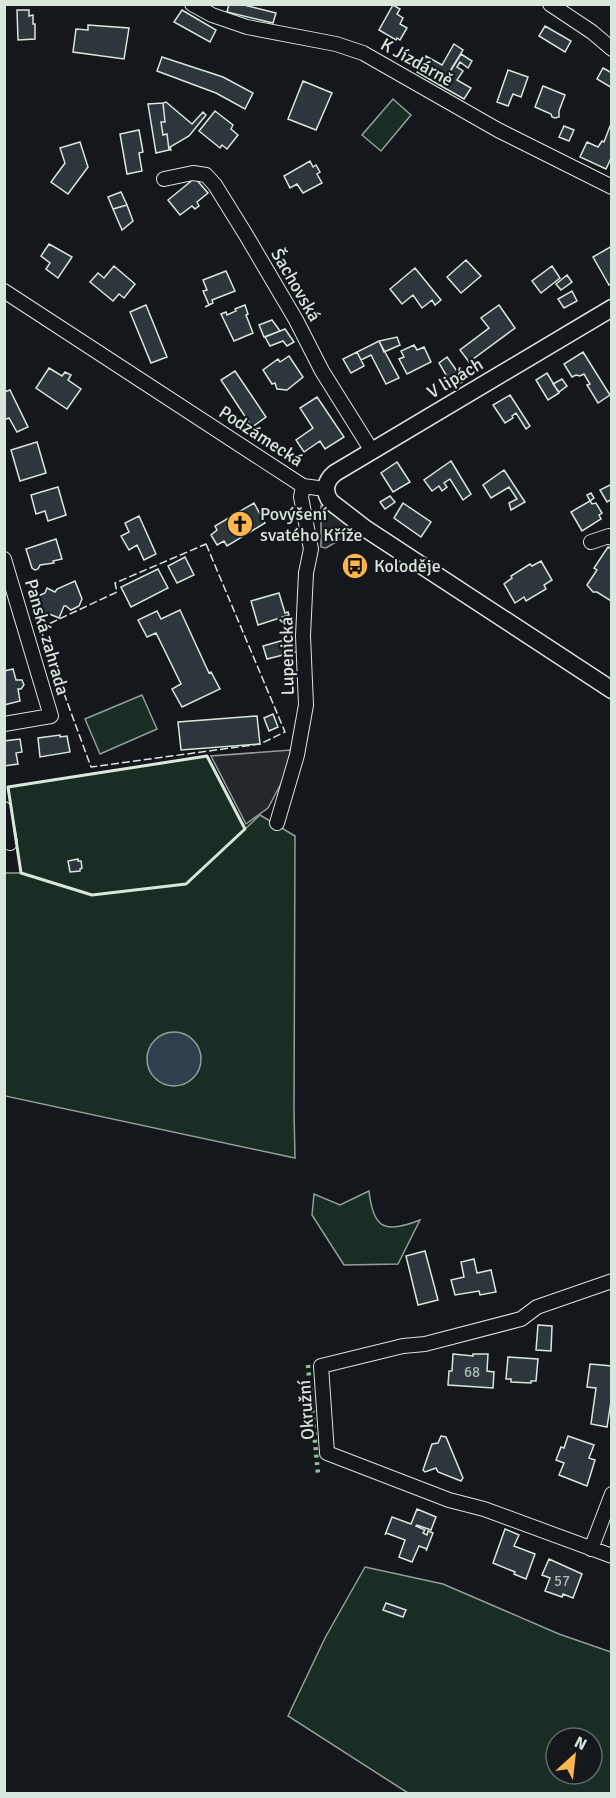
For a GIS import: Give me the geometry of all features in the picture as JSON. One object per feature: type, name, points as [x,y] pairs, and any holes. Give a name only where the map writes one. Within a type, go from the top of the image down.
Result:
[{"type":"street","name":"K Jízdárně","points":[[192,4],[212,15],[247,27],[336,44],[363,53],[498,130],[612,187]]},
{"type":"street","points":[[550,4],[592,32],[612,49]]},
{"type":"street","name":"Šachovská","points":[[164,179],[193,173],[206,175],[215,185],[252,244],[322,371],[372,451]]},
{"type":"street","name":"Podzámecká","points":[[4,291],[303,486],[325,489]]},
{"type":"street","name":"V lipách","points":[[325,489],[331,476],[612,308]]},
{"type":"street","name":"Lupenická","points":[[277,824],[297,755],[306,705],[303,636],[306,573],[310,549],[301,497],[303,486]]},
{"type":"street","points":[[325,489],[327,498],[331,502],[366,529],[612,690]]},
{"type":"street","points":[[591,542],[609,536],[612,538]]},
{"type":"street","name":"Panská zahrada","points":[[4,559],[51,716],[4,724]]},
{"type":"street","points":[[4,809],[10,843]]},
{"type":"street","name":"Okružní","points":[[612,1281],[537,1307],[521,1319],[425,1344],[403,1346],[321,1366],[327,1453],[449,1500],[484,1509],[612,1556]]},
{"type":"street","points":[[591,1549],[612,1494]]},
{"type":"green space","points":[[393,99],[411,115],[381,151],[362,135]]},
{"type":"green space","points":[[142,695],[157,729],[100,754],[85,719]]},
{"type":"green space","points":[[207,756],[245,829],[260,815],[295,836],[295,1158],[5,1096],[5,873],[21,873],[8,787]]},
{"type":"green space","points":[[369,1191],[374,1214],[383,1225],[398,1227],[420,1220],[398,1264],[344,1265],[312,1215],[314,1194],[340,1205]]},
{"type":"green space","points":[[365,1567],[443,1584],[559,1634],[611,1652],[611,1793],[408,1793],[288,1716],[325,1638]]},
{"type":"shaded area","points":[[321,506],[356,530],[326,548],[321,547]]},
{"type":"shaded area","points":[[291,750],[284,778],[268,808],[246,824],[211,756]]},
{"type":"water","points":[[174,1032],[184,1034],[193,1040],[199,1049],[201,1059],[199,1069],[193,1078],[184,1084],[174,1086],[164,1084],[155,1078],[149,1069],[147,1059],[149,1049],[155,1040],[164,1034]]},
{"type":"building","points":[[229,4],[240,4],[276,13],[273,23],[227,12]]},
{"type":"building","points":[[393,5],[400,9],[397,14],[403,18],[400,24],[407,28],[400,40],[379,30]]},
{"type":"building","points":[[17,10],[29,10],[29,16],[33,15],[35,39],[18,40]]},
{"type":"building","points":[[182,10],[216,30],[210,42],[174,22]]},
{"type":"building","points":[[88,25],[129,28],[124,59],[73,52],[76,29],[88,30]]},
{"type":"building","points":[[545,26],[571,41],[565,52],[539,36]]},
{"type":"building","points":[[454,44],[463,50],[441,86],[417,72],[426,56],[442,65]]},
{"type":"building","points":[[461,54],[472,61],[468,68],[460,62],[457,67],[463,71],[457,80],[471,88],[464,99],[441,86]]},
{"type":"building","points":[[162,57],[223,77],[253,93],[245,109],[216,93],[157,71]]},
{"type":"building","points":[[603,68],[612,73],[612,88],[597,79]]},
{"type":"building","points":[[508,70],[528,77],[521,97],[513,94],[508,106],[497,102]]},
{"type":"building","points":[[303,81],[332,93],[316,130],[288,119]]},
{"type":"building","points":[[543,86],[565,95],[559,117],[552,117],[551,114],[535,107]]},
{"type":"building","points":[[166,102],[192,124],[203,112],[206,115],[189,136],[170,147],[171,150],[169,150],[167,134],[163,135],[161,122],[165,122],[163,103]]},
{"type":"building","points":[[163,103],[165,122],[161,122],[163,135],[167,134],[169,150],[156,153],[148,104]]},
{"type":"building","points":[[215,111],[233,125],[231,129],[238,135],[227,149],[222,145],[220,148],[199,131]]},
{"type":"building","points":[[612,121],[612,156],[606,169],[580,157],[587,142],[598,147],[602,141],[604,142]]},
{"type":"building","points":[[564,126],[574,130],[569,141],[559,137]]},
{"type":"building","points":[[139,130],[143,152],[139,153],[142,171],[127,174],[120,134]]},
{"type":"building","points":[[80,142],[88,167],[68,194],[51,182],[65,163],[60,148]]},
{"type":"building","points":[[310,161],[313,167],[316,165],[320,172],[317,174],[322,183],[303,193],[297,184],[290,188],[284,176]]},
{"type":"building","points":[[195,178],[208,193],[197,202],[199,206],[195,209],[192,206],[180,215],[168,200]]},
{"type":"building","points":[[121,192],[127,205],[113,209],[108,197]]},
{"type":"building","points":[[127,205],[133,221],[122,230],[113,209]]},
{"type":"building","points":[[49,244],[72,257],[58,278],[46,269],[50,263],[41,256]]},
{"type":"building","points":[[612,246],[612,283],[609,285],[593,257]]},
{"type":"building","points":[[466,260],[481,276],[461,293],[447,277]]},
{"type":"building","points":[[114,266],[135,284],[124,298],[119,294],[113,301],[90,282],[98,273],[104,278]]},
{"type":"building","points":[[552,266],[560,278],[541,293],[532,281]]},
{"type":"building","points":[[415,268],[441,300],[435,305],[432,300],[422,308],[413,295],[402,304],[390,289]]},
{"type":"building","points":[[226,271],[235,291],[212,300],[213,303],[209,305],[203,291],[207,290],[203,280]]},
{"type":"building","points":[[567,275],[572,282],[561,290],[556,284]]},
{"type":"building","points":[[572,291],[577,301],[564,308],[558,299]]},
{"type":"building","points":[[146,305],[167,357],[151,363],[130,312]]},
{"type":"building","points":[[245,305],[253,333],[234,341],[221,314],[226,312],[227,315]]},
{"type":"building","points":[[499,305],[515,328],[469,362],[460,350],[489,328],[481,318]]},
{"type":"building","points":[[272,320],[280,331],[264,337],[259,325]]},
{"type":"building","points":[[285,329],[294,342],[287,346],[283,341],[270,346],[265,337]]},
{"type":"building","points":[[397,337],[400,345],[384,352],[379,341]]},
{"type":"building","points":[[379,341],[399,378],[386,384],[371,355],[361,360],[357,352]]},
{"type":"building","points":[[414,345],[417,350],[424,347],[431,362],[407,374],[399,359],[404,357],[401,351]]},
{"type":"building","points":[[357,352],[364,366],[351,373],[343,359]]},
{"type":"building","points":[[583,352],[610,395],[598,403],[587,385],[590,384],[584,374],[572,377],[564,364]]},
{"type":"building","points":[[289,356],[303,377],[287,390],[277,389],[275,383],[272,384],[263,370],[278,359],[280,362]]},
{"type":"building","points":[[447,357],[464,381],[453,387],[439,363]]},
{"type":"building","points":[[49,368],[62,376],[65,372],[71,375],[68,380],[81,389],[67,409],[36,388]]},
{"type":"building","points":[[235,371],[266,417],[252,427],[221,380]]},
{"type":"building","points":[[547,373],[559,393],[548,400],[536,380]]},
{"type":"building","points":[[562,379],[567,386],[559,392],[553,384]]},
{"type":"building","points":[[10,390],[28,427],[17,432],[9,418],[4,420],[4,392]]},
{"type":"building","points":[[510,395],[530,426],[526,429],[516,413],[505,423],[493,405]]},
{"type":"building","points":[[317,397],[344,437],[325,449],[320,441],[304,452],[296,440],[313,428],[300,408]]},
{"type":"building","points":[[37,442],[46,473],[20,481],[11,450]]},
{"type":"building","points":[[451,461],[471,494],[463,500],[450,479],[444,483],[447,487],[442,491],[439,486],[432,491],[424,480]]},
{"type":"building","points":[[397,462],[410,482],[393,492],[381,473]]},
{"type":"building","points":[[504,470],[525,502],[511,510],[509,503],[517,499],[509,487],[491,498],[483,485]]},
{"type":"building","points":[[612,484],[612,499],[607,502],[600,490]]},
{"type":"building","points":[[58,487],[66,515],[48,521],[45,511],[36,514],[31,495]]},
{"type":"building","points":[[591,493],[594,498],[590,501],[587,495]]},
{"type":"building","points":[[390,496],[395,502],[385,509],[380,502]]},
{"type":"building","points":[[590,501],[592,504],[596,503],[602,513],[599,515],[601,519],[582,531],[571,512]]},
{"type":"building","name":"Povýšení svatého Kříže","points":[[254,503],[265,523],[227,546],[224,541],[217,545],[211,535],[217,530],[215,526]]},
{"type":"building","points":[[403,503],[431,522],[421,537],[394,518]]},
{"type":"building","points":[[139,516],[156,554],[144,560],[137,545],[129,550],[121,536],[129,532],[125,523]]},
{"type":"building","points":[[56,539],[62,559],[40,565],[35,570],[32,568],[26,549]]},
{"type":"building","points":[[608,547],[612,549],[611,601],[593,592],[587,585],[597,570],[594,568]]},
{"type":"building","points":[[185,557],[194,575],[177,583],[168,566]]},
{"type":"building","points":[[541,561],[552,580],[544,585],[546,589],[526,601],[524,597],[515,603],[504,584],[512,578],[511,576],[530,564],[532,566]]},
{"type":"building","points":[[158,569],[168,588],[131,607],[121,587]]},
{"type":"building","points":[[75,581],[82,599],[79,606],[71,610],[64,606],[59,618],[38,609],[41,603],[38,596],[45,593],[47,588],[55,592]]},
{"type":"building","points":[[279,593],[285,613],[288,612],[289,615],[258,625],[251,601]]},
{"type":"building","points":[[180,610],[209,673],[211,672],[220,689],[182,707],[172,689],[181,684],[156,633],[147,637],[138,620],[157,611],[161,619]]},
{"type":"building","points":[[291,638],[295,652],[267,659],[263,646]]},
{"type":"building","points":[[13,669],[16,680],[22,680],[24,685],[18,689],[20,701],[4,705],[4,671]]},
{"type":"building","points":[[273,714],[278,727],[269,731],[264,718]]},
{"type":"building","points":[[257,716],[260,744],[181,750],[178,722]]},
{"type":"building","points":[[60,735],[60,737],[67,736],[70,752],[40,757],[38,738]]},
{"type":"building","points":[[20,739],[22,752],[16,753],[18,764],[4,766],[4,741]]},
{"type":"building","points":[[78,859],[81,861],[82,868],[80,871],[70,872],[68,861]]},
{"type":"building","points":[[425,1251],[438,1300],[418,1305],[406,1256]]},
{"type":"building","points":[[474,1259],[477,1273],[491,1270],[496,1292],[480,1295],[479,1291],[455,1295],[451,1280],[464,1277],[461,1262]]},
{"type":"building","points":[[538,1325],[552,1326],[551,1351],[536,1350]]},
{"type":"building","points":[[453,1354],[473,1356],[473,1354],[488,1354],[487,1371],[494,1372],[493,1388],[448,1385]]},
{"type":"building","points":[[508,1357],[538,1359],[536,1381],[511,1382],[511,1379],[506,1379]]},
{"type":"building","points":[[590,1364],[612,1366],[612,1395],[607,1427],[591,1424],[596,1388],[587,1387]]},
{"type":"building","points":[[441,1436],[446,1437],[463,1478],[461,1481],[438,1472],[436,1468],[425,1472],[423,1470],[432,1444],[438,1443]]},
{"type":"building","points":[[568,1436],[594,1445],[589,1458],[595,1460],[587,1486],[559,1475],[564,1463],[556,1460]]},
{"type":"building","points":[[417,1509],[436,1517],[431,1530],[416,1526],[425,1530],[423,1533],[427,1535],[428,1531],[433,1533],[427,1549],[419,1546],[412,1562],[399,1557],[405,1540],[386,1533],[385,1535],[392,1517],[411,1524]]},
{"type":"building","points":[[505,1529],[519,1535],[514,1546],[535,1554],[526,1579],[493,1563]]},
{"type":"building","points":[[549,1559],[582,1574],[573,1598],[545,1591],[550,1578],[542,1575]]},
{"type":"building","points":[[386,1603],[406,1610],[403,1617],[383,1610]]},
{"type":"hedge","points":[[308,1365],[318,1474]]},
{"type":"fence","points":[[206,544],[285,732],[260,744],[91,767],[40,628],[117,592],[115,583],[206,544]]},
{"type":"wall","points":[[288,625],[291,638]]},
{"type":"wall","points":[[207,756],[245,829],[186,884],[92,895],[21,873],[8,787],[207,756]]},
{"type":"place","name":"Povýšení svatého Kříže","points":[[240,524]]},
{"type":"place","name":"Koloděje","points":[[355,566]]}]
